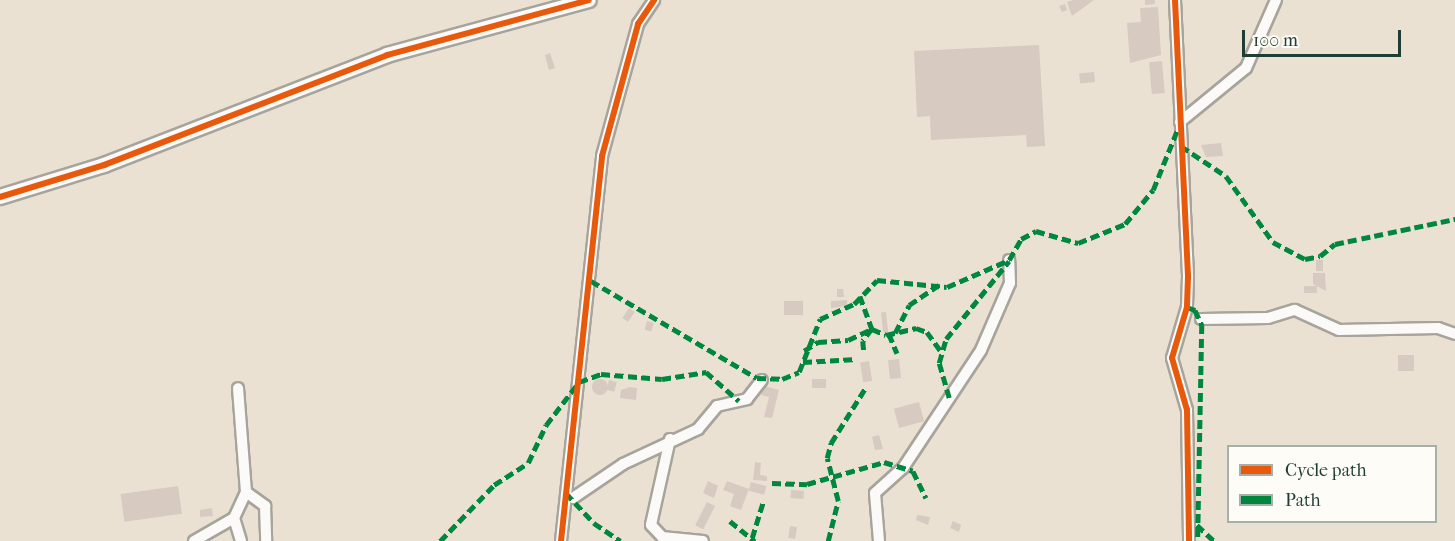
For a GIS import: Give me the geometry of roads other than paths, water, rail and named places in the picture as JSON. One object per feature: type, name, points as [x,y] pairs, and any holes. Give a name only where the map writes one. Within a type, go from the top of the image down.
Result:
[{"type":"street","points":[[0,197],[104,165],[387,55],[589,0]]},
{"type":"street","points":[[561,541],[602,156],[638,24],[654,0]]},
{"type":"street","points":[[1175,0],[1188,297],[1172,358],[1187,410],[1189,541]]},
{"type":"street","points":[[1180,122],[1246,68],[1276,0]]},
{"type":"street","points":[[879,541],[875,493],[903,468],[981,350],[1010,283],[1009,260]]},
{"type":"street","points":[[1201,319],[1268,318],[1295,310],[1339,330],[1438,328],[1455,334]]},
{"type":"street","points":[[573,498],[670,439],[698,429],[717,406],[747,399],[762,380]]},
{"type":"street","points":[[194,541],[234,519],[246,492],[238,388]]},
{"type":"street","points":[[670,439],[651,525],[662,537],[703,541]]},
{"type":"street","points":[[246,492],[265,506],[266,541]]},
{"type":"street","points":[[234,519],[241,541]]}]
